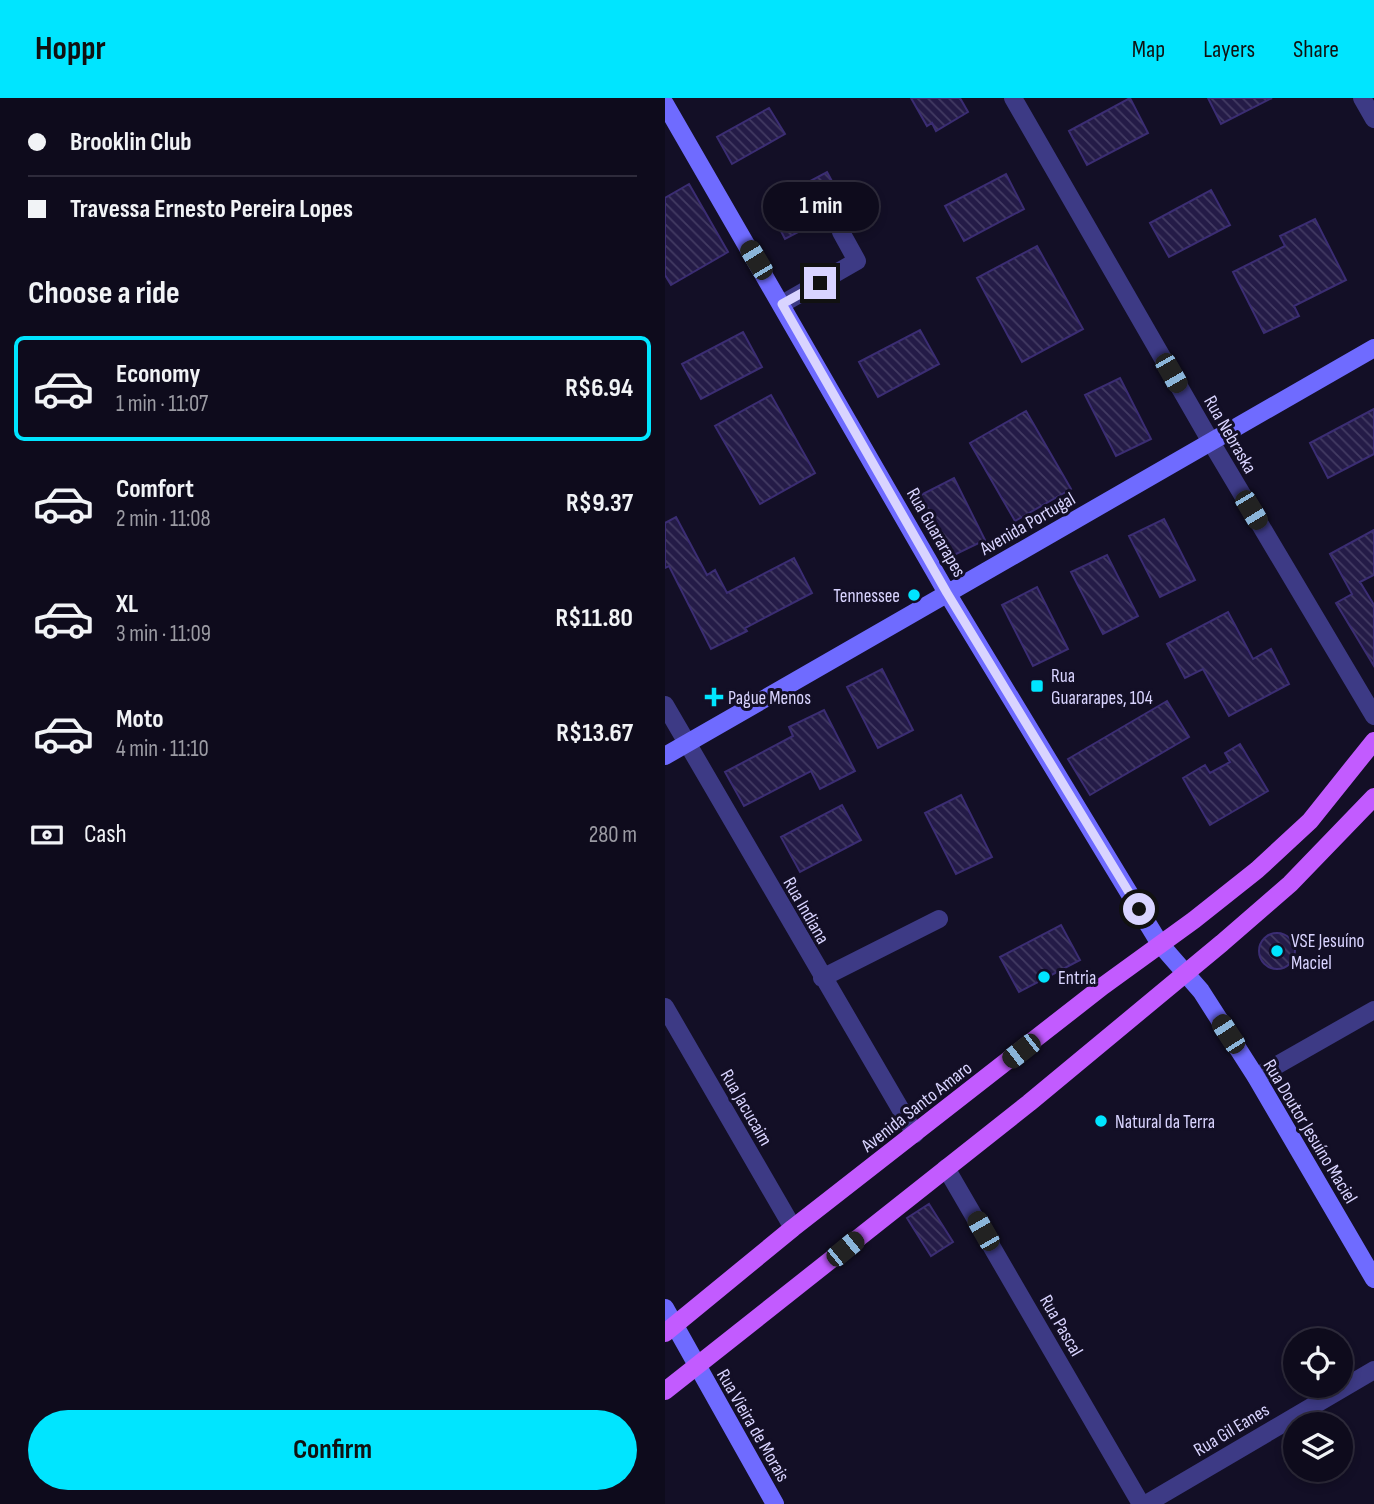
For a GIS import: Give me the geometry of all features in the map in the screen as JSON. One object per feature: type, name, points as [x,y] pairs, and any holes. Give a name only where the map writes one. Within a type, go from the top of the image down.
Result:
[{"type":"main road","name":"Avenida Santo Amaro","points":[[670,1329],[793,1228],[1257,870],[1310,821],[1374,741]]},
{"type":"main road","points":[[665,1391],[1029,1103],[1186,971],[1207,960],[1290,884],[1374,797]]},
{"type":"street","name":"Rua Nebraska","points":[[1013,98],[1211,442],[1374,716]]},
{"type":"street","points":[[1362,98],[1374,119]]},
{"type":"street","name":"Rua Guararapes","points":[[665,104],[947,593],[1160,944],[1186,971]]},
{"type":"street","points":[[782,304],[856,261],[841,232]]},
{"type":"street","name":"Avenida Portugal","points":[[665,756],[1374,348]]},
{"type":"street","name":"Rua Indiana","points":[[665,705],[915,1134]]},
{"type":"street","points":[[823,978],[939,919]]},
{"type":"street","name":"Rua Doutor Jesuíno Maciel","points":[[1186,971],[1256,1077],[1374,1279]]},
{"type":"street","name":"Rua Jacucaim","points":[[665,1007],[793,1228]]},
{"type":"street","points":[[1256,1077],[1374,1010]]},
{"type":"street","name":"Rua Pascal","points":[[946,1168],[1144,1504]]},
{"type":"street","name":"Rua Vieira de Morais","points":[[665,1308],[670,1329],[697,1367],[775,1504]]},
{"type":"street","name":"Rua Gil Eanes","points":[[1144,1504],[1374,1370]]},
{"type":"building","points":[[911,98],[960,98],[968,112],[936,131],[932,123],[927,126]]},
{"type":"building","points":[[1130,98],[1148,133],[1087,165],[1069,131]]},
{"type":"building","points":[[1208,98],[1272,98],[1221,124]]},
{"type":"building","points":[[769,108],[785,134],[732,164],[717,137]]},
{"type":"building","points":[[827,172],[846,207],[785,239],[767,204]]},
{"type":"building","points":[[1006,174],[1024,209],[964,241],[945,206]]},
{"type":"building","points":[[689,184],[728,252],[671,285],[665,275],[665,198]]},
{"type":"building","points":[[1211,190],[1230,225],[1169,257],[1150,223]]},
{"type":"building","points":[[1315,219],[1346,280],[1294,306],[1299,316],[1264,333],[1233,272],[1285,246],[1280,236]]},
{"type":"building","points":[[1037,246],[1083,329],[1022,362],[977,278]]},
{"type":"building","points":[[920,330],[939,364],[878,397],[859,362]]},
{"type":"building","points":[[743,332],[762,367],[701,399],[682,364]]},
{"type":"building","points":[[1120,378],[1151,439],[1116,456],[1085,395]]},
{"type":"building","points":[[771,395],[815,473],[760,504],[715,426]]},
{"type":"building","points":[[1374,409],[1374,454],[1328,478],[1310,443]]},
{"type":"building","points":[[1026,411],[1071,489],[1015,521],[970,443]]},
{"type":"building","points":[[954,478],[985,540],[950,557],[919,496]]},
{"type":"building","points":[[676,517],[707,575],[715,570],[727,593],[794,558],[812,593],[711,649],[669,566],[665,568],[665,523]]},
{"type":"building","points":[[1164,519],[1195,580],[1160,597],[1129,536]]},
{"type":"building","points":[[1374,530],[1374,575],[1360,582],[1374,605],[1374,666],[1336,603],[1352,594],[1330,554]]},
{"type":"building","points":[[1107,555],[1138,616],[1103,634],[1071,572]]},
{"type":"building","points":[[1037,587],[1068,649],[1033,666],[1002,605]]},
{"type":"building","points":[[1228,612],[1253,659],[1271,649],[1289,684],[1229,716],[1203,669],[1185,678],[1167,644]]},
{"type":"building","points":[[882,669],[913,730],[878,748],[847,687]]},
{"type":"building","points":[[1167,701],[1189,737],[1090,795],[1068,759]]},
{"type":"building","points":[[824,710],[855,771],[820,789],[811,771],[744,806],[725,772],[793,736],[789,727]]},
{"type":"building","points":[[1240,744],[1268,791],[1210,825],[1183,778],[1205,765],[1210,773],[1230,762],[1225,753]]},
{"type":"building","points":[[961,795],[992,857],[956,874],[925,813]]},
{"type":"building","points":[[842,805],[861,840],[800,872],[781,837]]},
{"type":"building","points":[[1061,925],[1080,960],[1019,992],[1000,957]]},
{"type":"building","name":"VSE Jesuíno Maciel","points":[[1277,933],[1290,938],[1295,951],[1290,964],[1277,969],[1264,964],[1259,951],[1264,938]]},
{"type":"building","points":[[929,1204],[953,1242],[931,1256],[907,1218]]},
{"type":"place","name":"Tennessee","points":[[914,595]]},
{"type":"place","name":"Rua Guararapes, 104","points":[[1037,686]]},
{"type":"place","name":"Pague Menos","points":[[714,697]]},
{"type":"place","name":"VSE Jesuíno Maciel","points":[[1277,951]]},
{"type":"place","name":"Entria","points":[[1044,977]]},
{"type":"place","name":"Natural da Terra","points":[[1101,1121]]},
{"type":"route","points":[[820,283],[782,304],[947,593],[1139,909]]}]
